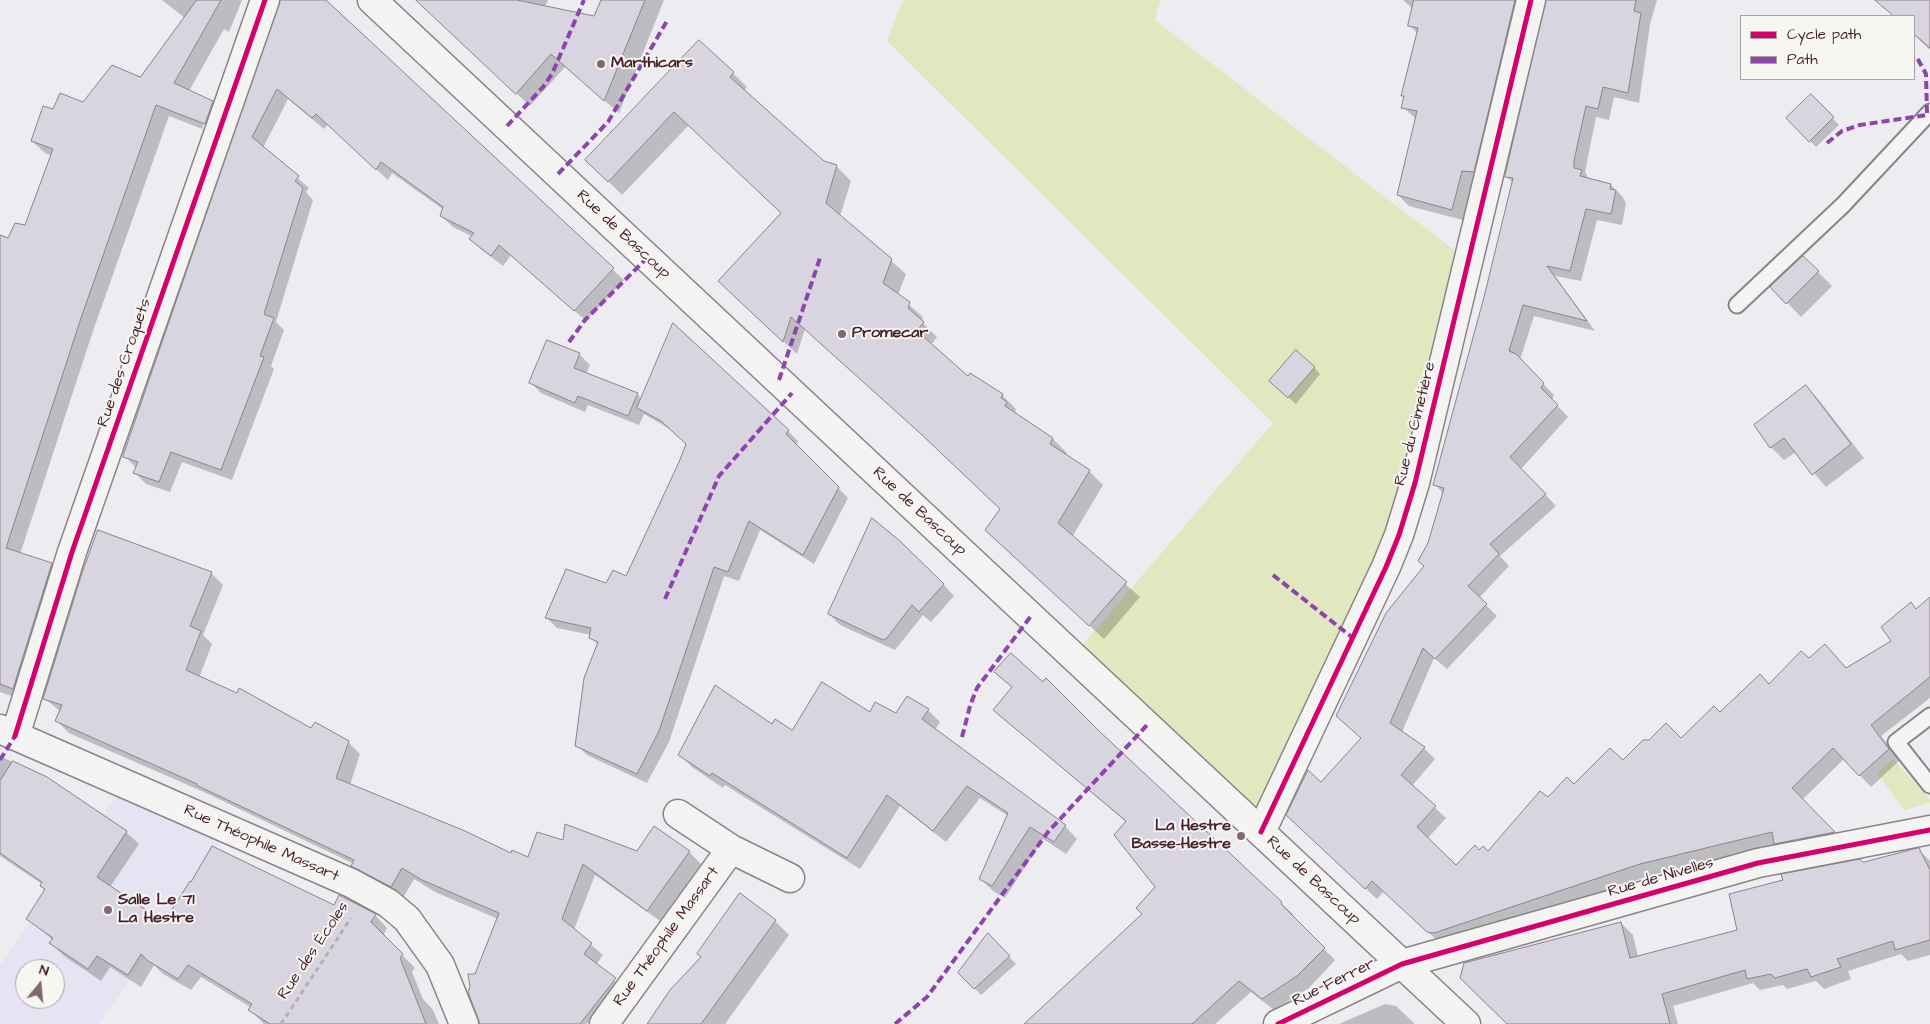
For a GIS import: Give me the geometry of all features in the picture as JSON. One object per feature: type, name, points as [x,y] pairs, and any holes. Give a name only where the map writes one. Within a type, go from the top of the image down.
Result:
[{"type":"street","name":"Rue des Croquets","points":[[7,732],[265,0]]},
{"type":"street","name":"Rue de Bascoup","points":[[372,0],[1466,1024]]},
{"type":"street","name":"Rue du Cimetière","points":[[1261,832],[1399,536],[1416,483],[1531,0]]},
{"type":"street","name":"Rue Théophile Massart","points":[[7,732],[388,903],[407,919],[426,943],[440,966],[464,1024]]},
{"type":"street","name":"Rue Théophile Massart","points":[[678,814],[730,849],[790,878]]},
{"type":"street","name":"Rue de Nivelles","points":[[1402,964],[1758,863],[1930,830]]},
{"type":"street","name":"Rue Théophile Massart","points":[[604,1024],[730,849]]},
{"type":"street","name":"Rue Ferrer","points":[[1278,1024],[1402,964]]},
{"type":"lane","points":[[1737,306],[1843,205],[1930,112]]},
{"type":"lane","points":[[1930,716],[1896,742],[1930,785]]},
{"type":"shaded area","name":"Salle Le 71 La Hestre","points":[[124,783],[228,830],[191,890],[99,1024],[0,1024],[0,966]]},
{"type":"green space","points":[[903,0],[1160,0],[1155,20],[1459,254],[1415,483],[1261,832],[1073,656],[1273,423],[887,41]]},
{"type":"green space","points":[[1893,759],[1930,799],[1930,803],[1904,810],[1877,773]]},
{"type":"building","points":[[197,0],[221,0],[174,83],[213,101],[205,124],[156,105],[81,318],[6,548],[52,563],[13,689],[0,684],[0,235],[8,238],[15,223],[25,225],[53,149],[31,141],[43,106],[53,109],[60,93],[83,102],[112,65],[140,77]]},
{"type":"building","points":[[280,0],[326,0],[614,268],[574,311],[499,245],[491,256],[469,239],[474,233],[440,216],[443,207],[381,162],[376,170],[316,114],[312,118],[277,89],[252,137],[299,176],[295,181],[303,188],[264,314],[274,318],[260,356],[264,357],[221,470],[171,452],[159,482],[133,473],[138,462],[123,457]]},
{"type":"building","points":[[416,0],[517,0],[594,16],[601,0],[645,0],[604,101],[551,54],[516,94]]},
{"type":"building","points":[[1414,0],[1515,0],[1474,172],[1462,171],[1452,210],[1397,195],[1417,111],[1401,108],[1404,96],[1401,96],[1418,28],[1408,26]]},
{"type":"building","points":[[1546,0],[1636,0],[1634,11],[1641,13],[1628,93],[1603,87],[1598,109],[1586,106],[1574,161],[1574,168],[1582,170],[1580,176],[1611,184],[1610,189],[1616,190],[1611,214],[1586,209],[1570,271],[1547,266],[1587,321],[1523,305],[1509,351],[1516,354],[1544,383],[1541,388],[1558,405],[1510,457],[1546,494],[1490,544],[1499,554],[1468,586],[1487,604],[1435,659],[1423,648],[1390,723],[1425,747],[1401,775],[1436,806],[1417,827],[1456,865],[1475,845],[1479,850],[1483,846],[1488,851],[1540,791],[1548,797],[1567,777],[1574,784],[1610,748],[1623,760],[1643,740],[1649,740],[1666,723],[1681,738],[1714,706],[1720,712],[1760,674],[1769,684],[1801,651],[1809,658],[1825,644],[1846,668],[1891,641],[1881,627],[1911,602],[1916,609],[1930,597],[1930,677],[1871,725],[1889,749],[1859,776],[1833,748],[1792,788],[1835,832],[1774,844],[1772,832],[1640,864],[1434,933],[1427,932],[1372,881],[1365,889],[1286,815],[1308,770],[1321,782],[1361,738],[1336,716],[1386,613],[1424,566],[1418,561],[1428,543],[1444,488],[1433,485],[1484,297],[1513,178],[1505,177]]},
{"type":"building","points":[[1875,0],[1930,0],[1930,48],[1915,35],[1915,15],[1893,15]]},
{"type":"building","points":[[699,40],[734,72],[730,77],[824,161],[837,165],[826,203],[892,259],[883,283],[910,302],[908,308],[924,322],[917,331],[968,376],[970,373],[1003,394],[1001,398],[1007,402],[1005,406],[1053,438],[1050,444],[1090,470],[1058,523],[1127,582],[1089,626],[985,530],[1000,509],[921,434],[791,317],[783,342],[718,281],[781,213],[674,112],[608,182],[585,160]]},
{"type":"building","points":[[1811,94],[1834,117],[1809,142],[1786,118]]},
{"type":"building","points":[[1803,256],[1819,271],[1786,304],[1770,287]]},
{"type":"building","points":[[673,323],[789,430],[786,434],[839,487],[803,555],[749,521],[728,572],[714,567],[659,731],[637,774],[575,746],[584,678],[598,642],[589,638],[591,628],[545,618],[566,569],[606,583],[613,570],[626,576],[679,462],[686,444],[661,421],[637,408]]},
{"type":"building","points":[[547,340],[580,353],[574,368],[638,393],[628,416],[578,396],[575,403],[529,383]]},
{"type":"building","points":[[1296,350],[1315,367],[1288,398],[1269,381]]},
{"type":"building","points":[[1806,385],[1851,444],[1812,475],[1784,438],[1770,448],[1754,425]]},
{"type":"building","points":[[872,518],[900,541],[944,584],[919,612],[912,605],[887,638],[883,640],[828,614]]},
{"type":"building","points":[[98,530],[212,572],[190,626],[201,631],[186,670],[237,693],[239,688],[311,728],[315,722],[349,741],[336,778],[465,831],[511,853],[512,850],[528,857],[537,832],[563,840],[565,824],[637,851],[654,826],[690,851],[647,911],[583,864],[562,919],[592,943],[584,954],[616,978],[580,1024],[480,1024],[468,992],[470,987],[468,974],[475,974],[499,913],[422,880],[402,868],[391,887],[351,866],[354,860],[197,784],[55,721],[62,705],[43,699],[82,573]]},
{"type":"building","points":[[1011,653],[1043,682],[1046,678],[1098,730],[1282,902],[1281,904],[1325,948],[1297,976],[1262,999],[1239,981],[1192,1024],[1024,1024],[1142,914],[1136,908],[1155,887],[1114,835],[1126,821],[993,710],[1012,687],[994,672]]},
{"type":"building","points":[[822,682],[870,712],[875,702],[896,713],[907,696],[929,709],[922,719],[1066,825],[1054,842],[1030,827],[992,886],[979,879],[1008,813],[967,786],[933,831],[887,795],[847,858],[712,773],[710,776],[678,755],[715,685],[772,724],[775,719],[792,730]]},
{"type":"building","points":[[13,761],[47,777],[127,831],[97,877],[164,922],[212,846],[334,905],[339,895],[376,914],[371,922],[403,954],[400,958],[426,1024],[270,1024],[248,1010],[252,1004],[188,965],[178,979],[148,961],[141,954],[128,975],[97,956],[88,969],[49,943],[53,938],[26,919],[45,889],[40,886],[42,882],[0,853],[0,781]]},
{"type":"building","points":[[1919,848],[1930,870],[1930,940],[1895,950],[1893,941],[1837,959],[1841,967],[1811,977],[1807,969],[1775,978],[1771,974],[1747,979],[1745,970],[1662,994],[1670,1024],[1507,1024],[1460,978],[1464,963],[1621,922],[1630,958],[1737,930],[1729,894],[1783,880],[1781,874],[1860,859],[1863,862]]},
{"type":"building","points":[[740,893],[776,920],[701,1024],[647,1024],[670,990],[701,957],[697,954]]},
{"type":"building","points":[[988,933],[1010,956],[974,989],[958,973]]},
{"type":"marked path","points":[[507,126],[543,87],[552,74],[584,0]]},
{"type":"marked path","points":[[558,174],[608,122],[667,21]]},
{"type":"marked path","points":[[1827,143],[1842,131],[1860,125],[1927,115],[1926,74],[1916,56]]},
{"type":"marked path","points":[[779,380],[821,255]]},
{"type":"marked path","points":[[569,342],[585,320],[647,258]]},
{"type":"marked path","points":[[665,599],[719,476],[792,393]]},
{"type":"marked path","points":[[1273,575],[1353,638]]},
{"type":"marked path","points":[[962,737],[977,688],[1031,616]]},
{"type":"marked path","points":[[895,1024],[927,997],[1048,832],[1147,725]]},
{"type":"marked path","points":[[0,760],[15,736]]},
{"type":"cycle path","points":[[15,736],[72,552],[265,0]]},
{"type":"cycle path","points":[[1261,832],[1386,567],[1399,535],[1415,483],[1531,0]]},
{"type":"cycle path","points":[[1278,1024],[1402,964],[1758,863],[1930,830]]},
{"type":"place","name":"Marthicars","points":[[601,64]]},
{"type":"place","name":"Promecar","points":[[842,334]]},
{"type":"place","name":"La Hestre Basse-Hestre","points":[[1241,836]]},
{"type":"place","name":"Salle Le 71 La Hestre","points":[[108,910]]}]
